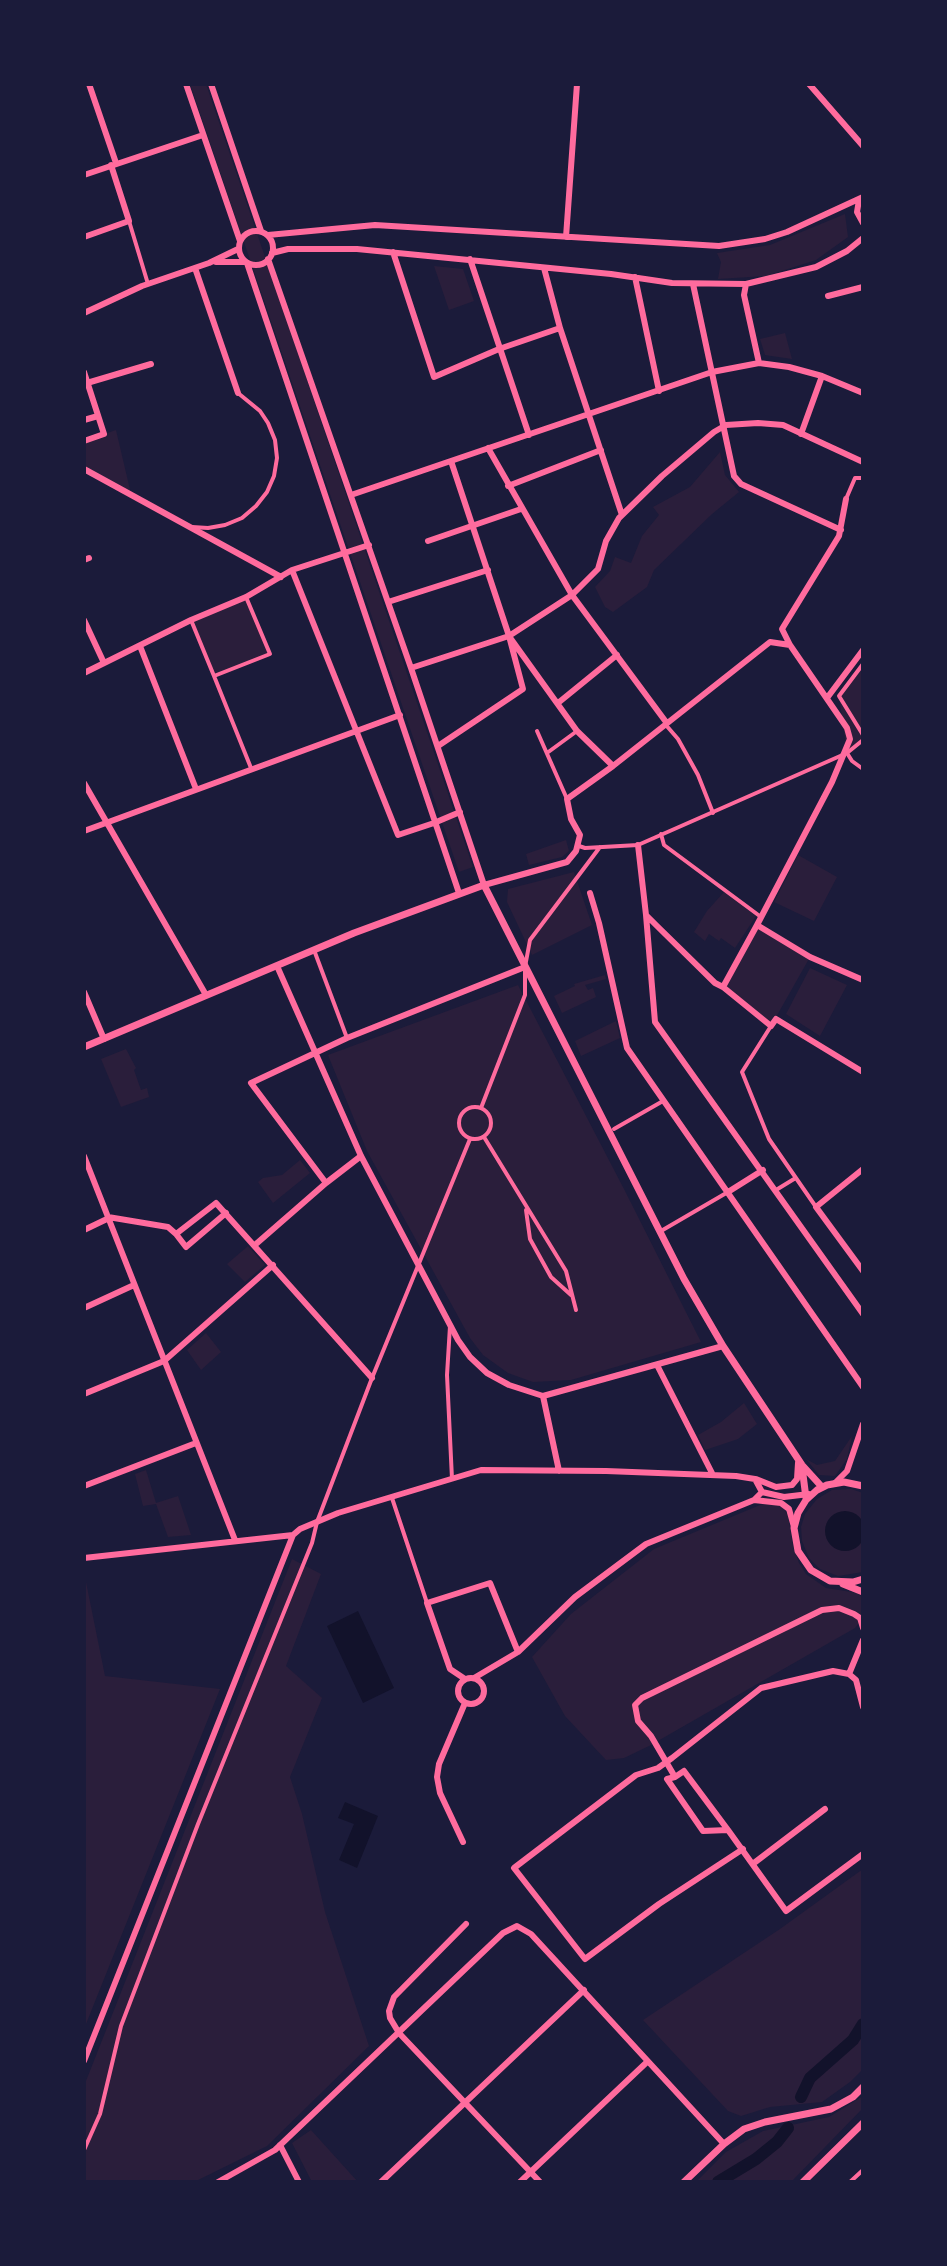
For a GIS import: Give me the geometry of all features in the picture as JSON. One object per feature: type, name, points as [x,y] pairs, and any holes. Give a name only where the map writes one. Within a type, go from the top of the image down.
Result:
[{"type":"street","points":[[89,84],[148,284]]},
{"type":"street","points":[[186,84],[240,241]]},
{"type":"street","points":[[211,84],[264,233],[272,244],[270,256],[484,885],[660,1231],[723,1346],[802,1465],[822,1487]]},
{"type":"street","points":[[566,237],[577,84]]},
{"type":"street","points":[[809,84],[863,146]]},
{"type":"street","points":[[84,175],[203,135]]},
{"type":"street","points":[[459,893],[246,262],[238,249],[240,241],[248,232],[375,225],[719,246],[765,239],[787,232],[861,198]]},
{"type":"street","points":[[861,198],[857,212],[863,223]]},
{"type":"street","points":[[84,237],[129,221]]},
{"type":"street","points":[[209,263],[260,264],[288,249],[393,252],[693,284],[746,284],[816,267],[833,260],[863,238]]},
{"type":"street","points":[[84,313],[238,249]]},
{"type":"street","points":[[393,252],[434,377],[499,349],[560,328]]},
{"type":"street","points":[[470,259],[529,435]]},
{"type":"street","points":[[190,526],[217,527],[242,518],[267,492],[277,458],[275,440],[268,423],[250,401],[238,393],[195,268]]},
{"type":"street","points":[[544,268],[560,328],[622,515]]},
{"type":"street","points":[[635,277],[659,391]]},
{"type":"street","points":[[693,284],[734,476],[741,484],[841,530]]},
{"type":"street","points":[[746,284],[744,295],[759,363]]},
{"type":"street","points":[[828,296],[863,287]]},
{"type":"street","points":[[351,495],[712,372],[759,363],[789,367],[822,376],[863,393]]},
{"type":"street","points":[[87,383],[151,364]]},
{"type":"street","points":[[84,372],[104,434],[84,441]]},
{"type":"street","points":[[801,434],[822,376]]},
{"type":"street","points":[[84,420],[98,416]]},
{"type":"street","points":[[411,668],[509,636],[572,595],[598,569],[606,541],[622,515],[662,476],[722,427],[758,423],[783,425],[863,462]]},
{"type":"street","points":[[488,448],[572,595],[678,739],[698,775],[713,813]]},
{"type":"street","points":[[508,486],[601,450]]},
{"type":"street","points":[[438,746],[523,689],[509,636],[451,461]]},
{"type":"street","points":[[84,469],[281,577]]},
{"type":"street","points":[[723,987],[847,753],[850,739],[847,728],[782,629],[841,530],[846,499],[855,478],[863,478]]},
{"type":"street","points":[[428,541],[521,509]]},
{"type":"street","points":[[84,673],[191,620],[246,597],[292,570],[369,545]]},
{"type":"street","points":[[292,570],[398,835],[460,812]]},
{"type":"street","points":[[388,602],[488,570]]},
{"type":"street","points":[[214,676],[270,654],[246,597]]},
{"type":"street","points":[[84,620],[104,663]]},
{"type":"street","points":[[191,620],[251,768]]},
{"type":"street","points":[[509,636],[577,731],[613,766]]},
{"type":"street","points":[[567,799],[770,642],[790,645]]},
{"type":"street","points":[[140,646],[196,789]]},
{"type":"street","points":[[827,698],[863,650]]},
{"type":"street","points":[[558,703],[617,655]]},
{"type":"street","points":[[579,846],[638,845],[847,753],[863,737],[839,696],[863,664]]},
{"type":"street","points":[[84,831],[104,821],[400,715]]},
{"type":"street","points":[[84,1047],[354,933],[459,893],[567,862],[579,846],[580,835],[537,731]]},
{"type":"street","points":[[547,753],[577,731]]},
{"type":"street","points":[[847,753],[863,769]]},
{"type":"street","points":[[84,783],[206,995]]},
{"type":"street","points":[[661,834],[664,845],[761,917]]},
{"type":"street","points":[[638,845],[655,1022],[863,1314]]},
{"type":"street","points":[[481,1108],[525,995],[525,967],[530,940],[600,847]]},
{"type":"street","points":[[590,893],[627,1048],[863,1387]]},
{"type":"street","points":[[646,915],[715,983],[773,1022],[863,1072]]},
{"type":"street","points":[[757,925],[810,957],[863,980]]},
{"type":"street","points":[[314,950],[347,1038]]},
{"type":"street","points":[[277,966],[361,1156],[450,1325],[470,1357],[487,1373],[509,1385],[543,1396],[723,1346]]},
{"type":"street","points":[[326,1183],[251,1083],[347,1038],[525,967]]},
{"type":"street","points":[[84,992],[104,1039]]},
{"type":"street","points":[[773,1022],[742,1072],[769,1139],[794,1179],[863,1271]]},
{"type":"street","points":[[614,1129],[663,1101]]},
{"type":"street","points":[[481,1108],[490,1118],[491,1125],[484,1137],[470,1139],[462,1134],[459,1117],[465,1110],[481,1108]]},
{"type":"street","points":[[484,1137],[566,1271],[576,1310]]},
{"type":"street","points":[[84,2150],[100,2114],[121,2026],[223,1762],[308,1554],[317,1522],[372,1378],[470,1139]]},
{"type":"street","points":[[84,1156],[235,1540]]},
{"type":"street","points":[[256,1244],[361,1156]]},
{"type":"street","points":[[816,1207],[852,1181],[863,1169]]},
{"type":"street","points":[[660,1231],[763,1170]]},
{"type":"street","points":[[775,1191],[794,1179]]},
{"type":"street","points":[[176,1234],[216,1203],[256,1244],[372,1378]]},
{"type":"street","points":[[526,1208],[530,1239],[551,1277],[573,1297]]},
{"type":"street","points":[[84,1230],[108,1218],[168,1227],[186,1247],[226,1213]]},
{"type":"street","points":[[84,1394],[164,1361],[273,1265]]},
{"type":"street","points":[[84,1308],[134,1285]]},
{"type":"street","points":[[450,1325],[447,1375],[452,1479]]},
{"type":"street","points":[[657,1365],[713,1475]]},
{"type":"street","points":[[543,1396],[559,1471]]},
{"type":"street","points":[[835,1483],[847,1471],[863,1424]]},
{"type":"street","points":[[84,1486],[196,1443]]},
{"type":"street","points":[[84,2061],[293,1535],[300,1529],[338,1513],[481,1470],[713,1475],[755,1479],[776,1487],[792,1485],[799,1469],[796,1456]]},
{"type":"street","points":[[802,1465],[809,1496]]},
{"type":"street","points":[[755,1479],[762,1492],[784,1497],[809,1496]]},
{"type":"street","points":[[794,1528],[798,1513],[809,1496],[822,1487],[835,1483],[863,1486]]},
{"type":"street","points":[[474,1678],[482,1684],[484,1693],[475,1704],[465,1703],[458,1693],[459,1684],[518,1652],[575,1597],[646,1544],[754,1500],[762,1492]]},
{"type":"street","points":[[392,1498],[450,1669],[465,1679]]},
{"type":"street","points":[[754,1500],[781,1503],[789,1509],[803,1561],[820,1577],[863,1592]]},
{"type":"street","points":[[84,1558],[293,1535]]},
{"type":"street","points":[[841,1583],[863,1579]]},
{"type":"street","points":[[427,1603],[490,1583],[518,1652]]},
{"type":"street","points":[[675,1777],[638,1721],[635,1705],[642,1698],[822,1610],[839,1608],[854,1614],[860,1618],[863,1628]]},
{"type":"street","points":[[849,1674],[863,1640]]},
{"type":"street","points":[[743,1849],[659,1904],[585,1959],[514,1868],[636,1775],[658,1768],[761,1688],[833,1671],[849,1674],[856,1680],[863,1707]]},
{"type":"street","points":[[463,1842],[440,1793],[437,1777],[439,1764],[465,1703]]},
{"type":"street","points":[[728,1830],[703,1831],[667,1779],[684,1771],[754,1863],[786,1911],[863,1854]]},
{"type":"street","points":[[754,1863],[825,1809]]},
{"type":"street","points":[[466,1924],[394,1997],[389,2011],[393,2025],[540,2182]]},
{"type":"street","points":[[218,2182],[260,2160],[280,2145],[503,1933],[514,1927],[527,1931],[724,2144]]},
{"type":"street","points":[[381,2182],[584,1990]]},
{"type":"street","points":[[520,2182],[647,2062]]},
{"type":"street","points":[[684,2182],[739,2132],[758,2123],[831,2109],[863,2087]]},
{"type":"street","points":[[803,2182],[863,2123]]},
{"type":"street","points":[[280,2145],[299,2182]]},
{"type":"street","points":[[850,2182],[863,2170]]},
{"type":"shaded area","points":[[190,84],[206,84],[473,867],[459,872]]},
{"type":"shaded area","points":[[845,214],[848,237],[816,260],[766,276],[718,279],[721,262],[717,253],[770,245]]},
{"type":"shaded area","points":[[434,266],[463,269],[474,301],[449,310]]},
{"type":"shaded area","points":[[785,333],[792,359],[765,355],[760,339]]},
{"type":"shaded area","points":[[116,430],[131,494],[84,469],[84,441]]},
{"type":"shaded area","points":[[720,452],[725,475],[739,492],[654,570],[647,587],[613,612],[605,607],[595,587],[610,571],[615,557],[631,563],[642,536],[659,515],[653,507],[690,487]]},
{"type":"shaded area","points":[[246,597],[270,654],[214,676],[191,620]]},
{"type":"shaded area","points":[[863,664],[863,741],[847,753],[839,696]]},
{"type":"shaded area","points":[[566,840],[569,851],[562,857],[529,865],[526,854]]},
{"type":"shaded area","points":[[798,855],[837,877],[814,921],[774,902]]},
{"type":"shaded area","points":[[574,872],[592,925],[532,955],[507,902],[508,889]]},
{"type":"shaded area","points":[[724,892],[756,916],[735,948],[709,934],[705,941],[694,932]]},
{"type":"shaded area","points":[[757,925],[810,957],[771,1026],[724,987]]},
{"type":"shaded area","points":[[810,968],[847,985],[820,1036],[786,1014]]},
{"type":"shaded area","points":[[605,975],[606,979],[585,985],[588,990],[593,988],[596,997],[562,1013],[554,996],[574,984]]},
{"type":"shaded area","points":[[518,985],[701,1342],[571,1380],[533,1382],[508,1373],[483,1355],[470,1338],[367,1151],[328,1055]]},
{"type":"shaded area","points":[[616,1021],[620,1038],[581,1056],[575,1041]]},
{"type":"shaded area","points":[[126,1049],[136,1068],[141,1090],[147,1088],[149,1097],[121,1107],[101,1059]]},
{"type":"shaded area","points":[[300,1160],[310,1173],[273,1203],[258,1182],[263,1178],[282,1175]]},
{"type":"shaded area","points":[[248,1246],[265,1265],[245,1282],[227,1264]]},
{"type":"shaded area","points":[[206,1333],[221,1352],[201,1370],[187,1350]]},
{"type":"shaded area","points":[[744,1403],[757,1424],[738,1439],[705,1450],[698,1435],[721,1422]]},
{"type":"shaded area","points":[[852,1436],[847,1459],[835,1476],[819,1475],[806,1459],[817,1465],[835,1461]]},
{"type":"shaded area","points":[[146,1470],[156,1503],[178,1496],[191,1535],[168,1537],[156,1504],[143,1506],[135,1474]]},
{"type":"shaded area","points":[[851,1489],[863,1493],[863,1572],[838,1576],[820,1569],[809,1558],[802,1541],[801,1527],[805,1514],[817,1499],[832,1490]]},
{"type":"shaded area","points":[[765,1503],[777,1504],[784,1509],[793,1546],[806,1574],[826,1588],[858,1593],[863,1599],[863,1618],[855,1628],[649,1746],[624,1758],[606,1760],[565,1716],[532,1657],[571,1614],[654,1549]]},
{"type":"shaded area","points":[[845,1511],[859,1517],[865,1531],[859,1545],[845,1551],[831,1545],[825,1531],[831,1517]]},
{"type":"shaded area","points":[[292,1559],[321,1574],[286,1666],[322,1698],[290,1777],[325,1912],[369,2046],[267,2146],[194,2182],[84,2182],[84,2086]]},
{"type":"shaded area","points":[[84,1572],[105,1676],[220,1689],[84,2029]]},
{"type":"shaded area","points":[[358,1611],[394,1688],[363,1703],[327,1626]]},
{"type":"shaded area","points":[[345,1802],[378,1816],[357,1868],[339,1860],[354,1824],[338,1818]]},
{"type":"shaded area","points":[[863,1869],[863,2069],[822,2102],[770,2107],[741,2116],[728,2111],[643,2020],[780,1929]]},
{"type":"shaded area","points":[[863,2096],[863,2108],[791,2182],[696,2182],[726,2152],[763,2131],[829,2117]]},
{"type":"shaded area","points":[[311,2130],[358,2182],[312,2182],[292,2143]]},
{"type":"waterway","points":[[801,2097],[810,2078],[853,2040],[863,2024]]},
{"type":"waterway","points":[[718,2182],[756,2159],[777,2142],[788,2128]]}]
